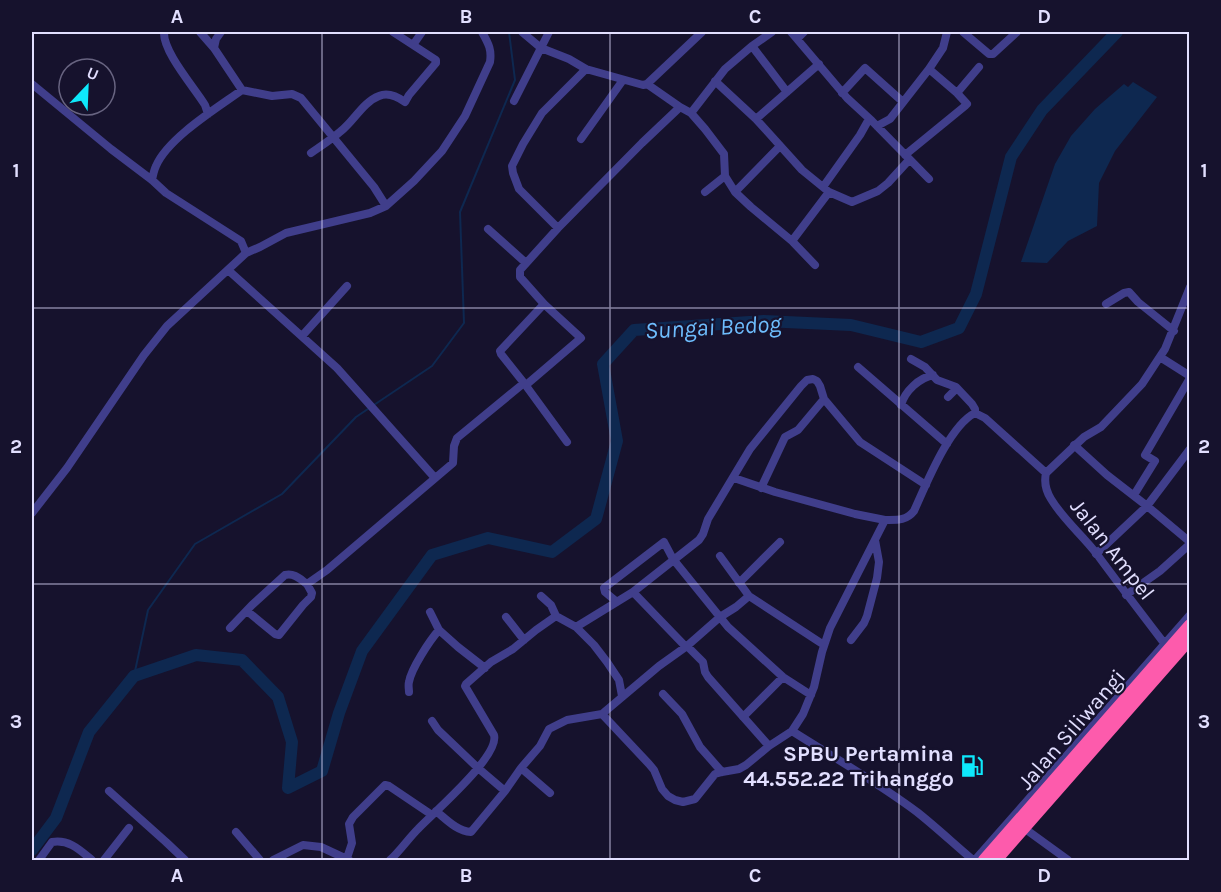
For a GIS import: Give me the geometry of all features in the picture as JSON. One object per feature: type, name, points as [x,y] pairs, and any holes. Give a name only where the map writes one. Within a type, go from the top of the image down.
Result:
[{"type":"highway","name":"Jalan Siliwangi","points":[[984,861],[1190,625]]},
{"type":"highway","name":"Jalan Siliwangi","points":[[996,861],[1190,639]]},
{"type":"street","points":[[164,32],[164,39],[171,55],[206,105],[208,114]]},
{"type":"street","points":[[200,32],[214,48],[242,90],[272,96],[292,94],[301,98],[334,136],[384,203]]},
{"type":"street","points":[[214,48],[221,32]]},
{"type":"street","points":[[311,153],[341,132],[369,102],[379,96],[394,96],[405,102],[436,62],[393,32]]},
{"type":"street","points":[[413,45],[422,32]]},
{"type":"street","points":[[32,513],[67,468],[166,326],[246,253],[286,233],[370,213],[414,181],[442,151],[465,116],[490,62],[489,45],[482,32]]},
{"type":"street","points":[[522,32],[541,48],[569,59],[586,69],[639,85],[647,84],[702,32]]},
{"type":"street","points":[[514,101],[549,32]]},
{"type":"street","points":[[691,112],[725,69],[772,32]]},
{"type":"street","points":[[791,32],[842,93],[928,179]]},
{"type":"street","points":[[797,39],[804,32]]},
{"type":"street","points":[[877,126],[890,119],[929,69],[943,48],[947,32]]},
{"type":"street","points":[[963,32],[989,54],[993,54],[1017,32]]},
{"type":"street","points":[[752,46],[787,92]]},
{"type":"street","points":[[756,118],[819,64]]},
{"type":"street","points":[[957,93],[979,67]]},
{"type":"street","points":[[842,93],[865,68],[903,102]]},
{"type":"street","points":[[558,228],[519,189],[512,166],[522,144],[542,113],[586,69]]},
{"type":"street","points":[[715,81],[756,118],[802,170],[826,190],[853,202],[878,191],[888,183],[907,158],[967,104],[929,69]]},
{"type":"street","points":[[581,139],[623,80]]},
{"type":"street","points":[[32,84],[166,193],[241,241],[246,253]]},
{"type":"street","points":[[647,84],[691,112],[724,154],[725,176],[735,192],[792,241],[815,265]]},
{"type":"street","points":[[152,180],[156,166],[171,144],[242,90]]},
{"type":"street","points":[[307,584],[327,570],[453,464],[457,438],[581,338],[544,304],[520,277],[520,270],[558,228],[680,107]]},
{"type":"street","points":[[792,241],[869,119]]},
{"type":"street","points":[[735,192],[780,146]]},
{"type":"street","points":[[705,192],[725,176]]},
{"type":"street","points":[[488,229],[526,263]]},
{"type":"street","points":[[228,270],[337,368],[435,478]]},
{"type":"street","points":[[302,336],[347,286]]},
{"type":"street","points":[[975,413],[986,418],[1046,473],[1074,445],[1101,428],[1142,384],[1174,331],[1190,287]]},
{"type":"street","points":[[1106,304],[1129,292],[1174,331]]},
{"type":"street","points":[[544,304],[500,351],[567,442]]},
{"type":"street","points":[[1180,310],[1190,316]]},
{"type":"street","points":[[1134,495],[1155,461],[1145,454],[1190,377],[1160,357]]},
{"type":"street","points":[[910,359],[926,367],[937,380],[957,388],[972,404],[975,413]]},
{"type":"street","points":[[858,367],[947,444]]},
{"type":"street","points":[[902,405],[903,400],[917,383],[933,375]]},
{"type":"street","points":[[576,627],[633,592],[699,540],[708,519],[750,449],[801,386],[810,380],[817,381],[824,399],[860,442],[926,485]]},
{"type":"street","points":[[948,397],[957,388]]},
{"type":"street","points":[[761,488],[785,437],[798,430],[824,399]]},
{"type":"street","points":[[734,478],[761,488],[855,514],[885,520],[899,520],[909,517],[914,511],[947,444],[969,416],[975,413]]},
{"type":"street","points":[[1074,445],[1190,543],[1160,572],[1126,595]]},
{"type":"street","points":[[1096,554],[1147,506],[1190,449]]},
{"type":"street","name":"Jalan Ampel","points":[[1046,473],[1046,486],[1051,499],[1164,643]]},
{"type":"street","points":[[602,714],[649,764],[662,789],[675,800],[683,802],[695,799],[715,774],[739,769],[792,731],[803,714],[814,687],[830,628],[885,520]]},
{"type":"street","points":[[850,640],[864,623],[878,578],[879,562],[875,540]]},
{"type":"street","points":[[617,602],[605,592],[604,588],[664,542],[673,559],[728,627],[783,677],[811,695]]},
{"type":"street","points":[[739,583],[780,542]]},
{"type":"street","points":[[720,556],[749,596],[824,645]]},
{"type":"street","points":[[230,628],[247,611],[285,575],[297,576],[307,584],[312,593],[279,635],[247,611]]},
{"type":"street","points":[[633,592],[703,662],[708,677],[769,746]]},
{"type":"street","points":[[541,596],[551,606],[556,616],[576,627],[608,662],[619,680],[622,696]]},
{"type":"street","points":[[273,861],[303,845],[321,847],[348,859],[352,843],[349,824],[353,817],[385,785],[465,832],[471,832],[540,746],[549,729],[567,720],[602,714],[749,596]]},
{"type":"street","points":[[430,612],[439,630],[485,668]]},
{"type":"street","points":[[792,731],[915,811],[974,861],[1190,615]]},
{"type":"street","points":[[390,861],[478,768],[494,745],[494,735],[465,687],[467,682],[556,616]]},
{"type":"street","points":[[506,617],[524,639]]},
{"type":"street","points":[[409,692],[412,672],[432,637],[439,630]]},
{"type":"street","points":[[1003,861],[1190,646]]},
{"type":"street","points":[[743,717],[783,677]]},
{"type":"street","points":[[663,694],[682,714],[700,747],[722,772]]},
{"type":"street","points":[[432,721],[438,730],[505,791]]},
{"type":"street","points":[[521,768],[550,794]]},
{"type":"street","points":[[110,791],[185,861]]},
{"type":"street","points":[[104,861],[129,828]]},
{"type":"street","points":[[1028,831],[1068,861]]},
{"type":"street","points":[[236,832],[260,861]]},
{"type":"street","points":[[39,861],[52,842],[57,841],[73,845],[92,861]]},
{"type":"water","points":[[1133,82],[1157,97],[1115,151],[1099,183],[1097,226],[1068,241],[1047,263],[1021,262],[1055,164],[1071,136],[1095,109],[1124,84],[1128,87]]},
{"type":"waterway","points":[[134,676],[148,610],[195,544],[282,494],[356,417],[432,366],[464,323],[460,212],[515,80],[509,32]]},
{"type":"waterway","name":"Sungai Bedog","points":[[32,850],[56,818],[89,732],[134,676],[196,655],[242,660],[278,697],[292,742],[288,788],[322,771],[339,713],[362,651],[432,555],[488,538],[552,552],[596,519],[617,441],[603,364],[634,330],[764,321],[851,325],[921,342],[959,328],[976,294],[1011,157],[1042,110],[1117,32]]},
{"type":"place","name":"SPBU Pertamina 44.552.22 Trihanggo","points":[[972,766]]}]
